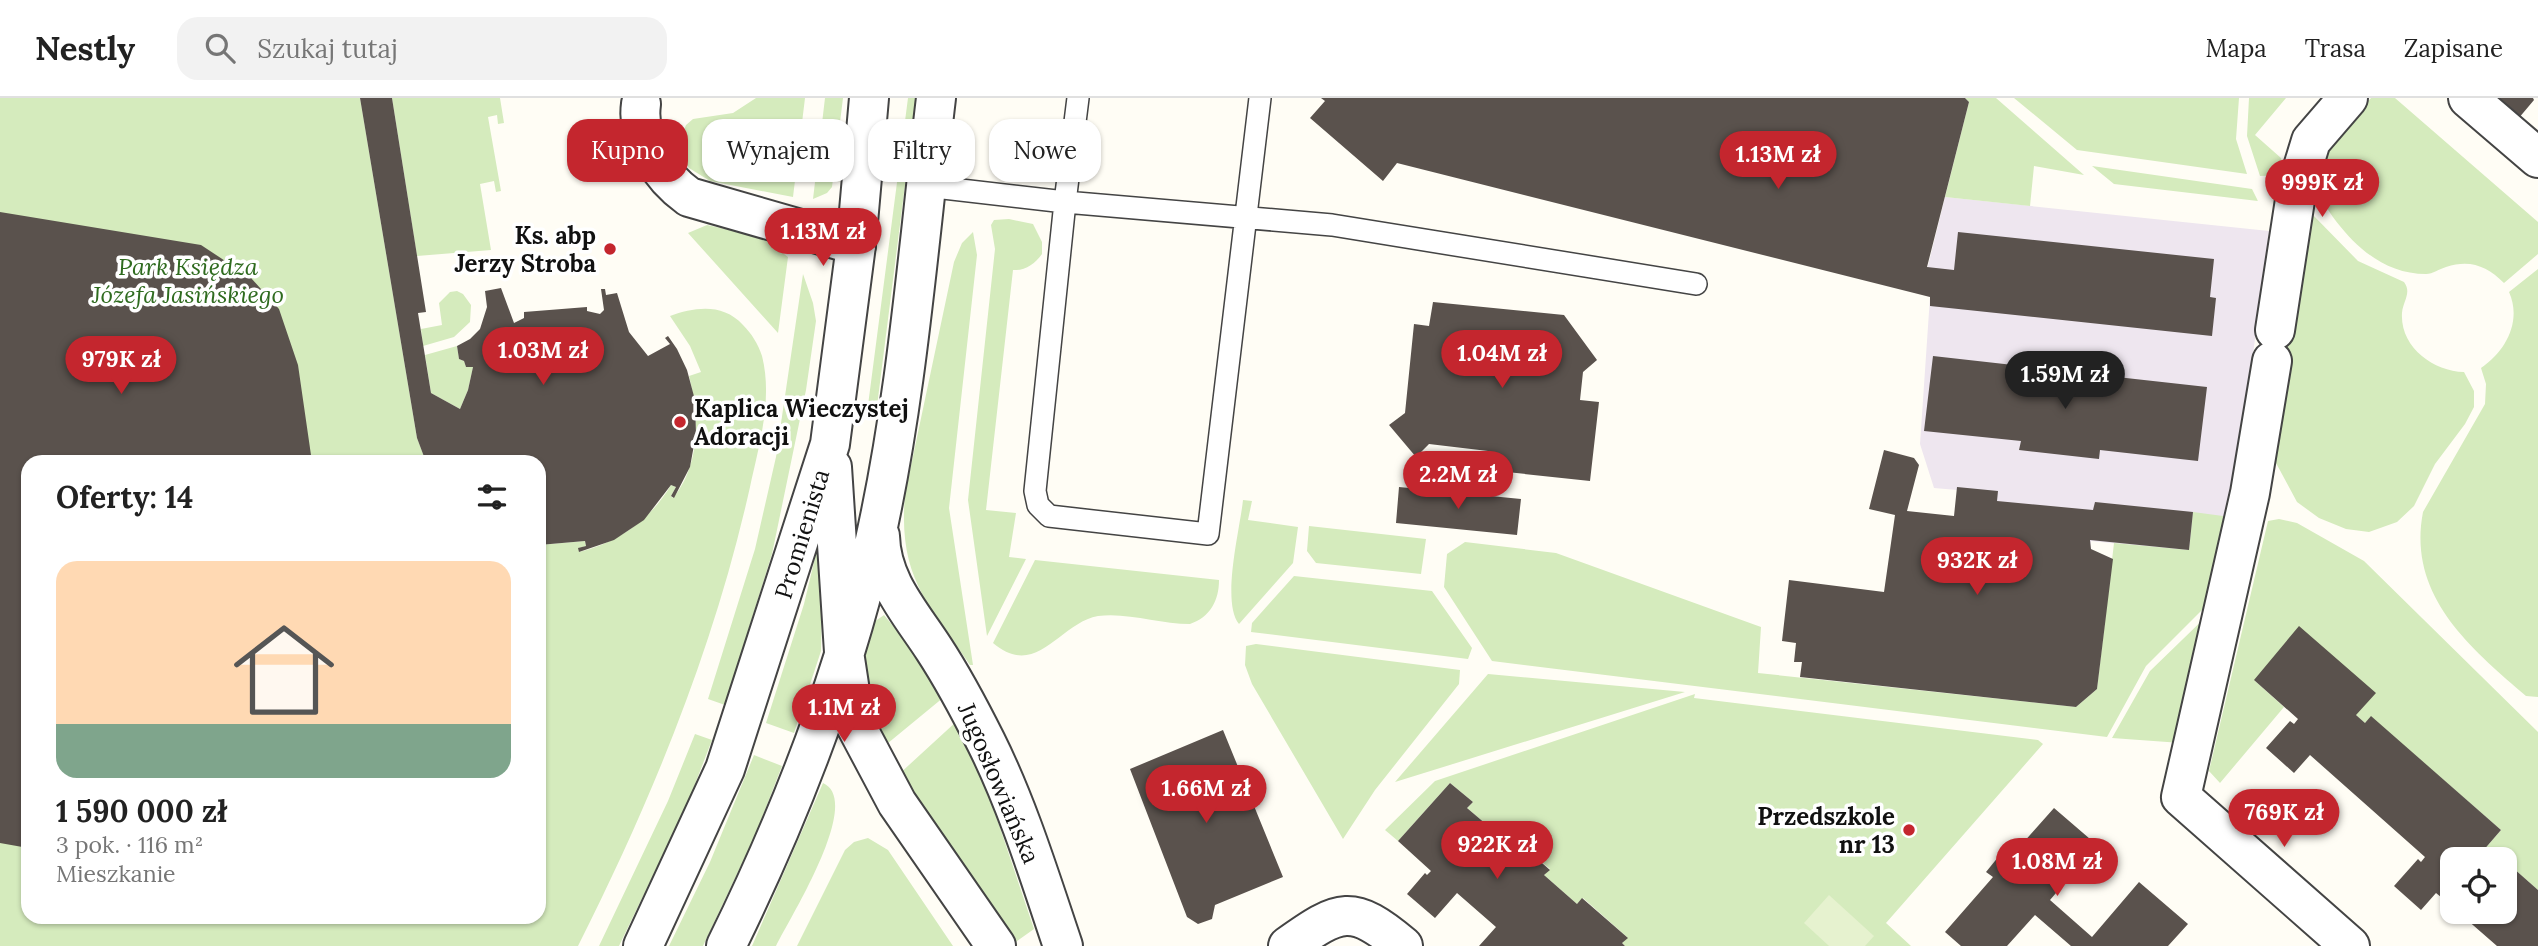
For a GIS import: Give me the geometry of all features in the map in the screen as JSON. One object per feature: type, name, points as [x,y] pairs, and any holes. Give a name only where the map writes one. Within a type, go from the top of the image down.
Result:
[{"type":"street","name":"Promienista","points":[[643,946],[725,769],[830,444],[856,246],[869,98]]},
{"type":"street","points":[[726,946],[785,818],[844,652],[881,513],[900,398],[936,98]]},
{"type":"street","points":[[2348,98],[2311,141],[2297,187],[2250,493],[2181,797],[2350,946]]},
{"type":"street","points":[[2468,98],[2538,158]]},
{"type":"street","points":[[641,104],[643,131],[653,156],[669,180],[689,197],[856,246]]},
{"type":"street","points":[[830,444],[844,652],[855,724],[878,772],[996,946]]},
{"type":"street","name":"Jugosłowiańska","points":[[881,513],[879,538],[887,574],[957,687],[988,744],[1013,805],[1063,946]]},
{"type":"street","points":[[1288,946],[1330,919],[1351,914],[1366,919],[1403,946]]},
{"type":"lane","points":[[1078,98],[1035,491],[1038,505],[1049,516],[1208,534],[1260,98]]},
{"type":"lane","points":[[926,186],[1065,202],[1332,225],[1696,284]]},
{"type":"shaded area","points":[[1945,197],[2269,231],[2227,555],[2091,541],[2090,548],[1957,490],[1934,488],[1920,444],[1930,297],[1921,294]]},
{"type":"green space","name":"Park Księdza Józefa Jasińskiego","points":[[0,98],[360,98],[417,438],[423,455],[21,455],[21,924],[546,924],[546,544],[585,541],[586,546],[579,548],[579,552],[607,543],[643,519],[654,509],[671,485],[676,487],[671,496],[673,498],[689,470],[693,455],[696,423],[689,376],[701,372],[690,346],[670,316],[699,309],[718,310],[743,325],[757,343],[762,356],[766,389],[757,455],[735,547],[718,606],[678,722],[631,835],[578,946],[0,946]]},
{"type":"green space","points":[[392,98],[500,98],[504,123],[498,124],[497,115],[488,117],[501,191],[496,192],[494,181],[480,184],[491,250],[417,256]]},
{"type":"green space","points":[[756,98],[805,98],[802,119],[702,119],[702,176],[689,168],[688,123],[693,119],[733,113]]},
{"type":"green space","points":[[825,98],[843,98],[840,119],[823,119]]},
{"type":"green space","points":[[908,98],[916,98],[913,119],[905,119]]},
{"type":"green space","points":[[1965,98],[1996,98],[2084,175],[2034,166],[2030,206],[1945,197],[1969,102]]},
{"type":"green space","points":[[2014,98],[2239,98],[2236,139],[2247,174],[2077,150]]},
{"type":"green space","points":[[2249,98],[2286,98],[2255,135],[2281,158],[2285,175],[2260,176],[2247,136]]},
{"type":"green space","points":[[2371,98],[2395,98],[2538,222],[2538,254],[2504,283],[2485,268],[2470,264],[2455,265],[2429,274],[2406,272],[2388,266],[2356,244],[2330,213],[2310,180],[2336,139]]},
{"type":"green space","points":[[2092,166],[2252,189],[2258,201],[2114,184]]},
{"type":"green space","points":[[715,182],[795,182],[793,197]]},
{"type":"green space","points":[[815,182],[833,182],[827,193],[813,199]]},
{"type":"green space","points":[[897,182],[905,182],[876,414],[867,413]]},
{"type":"green space","points":[[2311,213],[2358,261],[2404,282],[2407,293],[2402,313],[2406,336],[2430,362],[2452,371],[2464,372],[2474,391],[2474,407],[2465,424],[2435,464],[2414,506],[2397,522],[2369,532],[2346,529],[2319,518],[2297,502],[2269,450],[2284,334]]},
{"type":"green space","points":[[1009,219],[1033,224],[1042,242],[1042,254],[1029,266],[1013,270],[986,510],[1016,513],[1009,557],[1026,559],[987,636],[968,500],[995,249],[991,225],[994,220]]},
{"type":"green space","points":[[707,225],[762,237],[788,257],[778,333],[688,233]]},
{"type":"green space","points":[[973,232],[977,255],[949,508],[973,665],[970,665],[918,586],[906,546],[904,522],[905,494],[954,262],[962,243]]},
{"type":"green space","points":[[2538,269],[2538,697],[2526,696],[2464,638],[2447,617],[2424,569],[2420,542],[2423,512],[2485,404],[2486,384],[2481,368],[2498,353],[2509,334],[2514,314],[2509,292]]},
{"type":"green space","points":[[803,274],[816,321],[806,390],[772,554],[725,705],[708,699],[755,549],[776,457]]},
{"type":"green space","points":[[450,292],[463,294],[471,305],[470,322],[454,337],[423,346],[421,329],[442,325],[439,303]]},
{"type":"green space","points":[[457,346],[459,359],[464,361],[466,367],[473,367],[460,409],[431,393],[425,355]]},
{"type":"green space","points":[[1243,500],[1252,501],[1248,520],[1298,527],[1293,563],[1239,624],[1234,614],[1232,583]]},
{"type":"green space","points":[[2193,512],[2223,516],[2233,532],[2217,595],[2146,666],[2107,737],[1492,661],[1444,587],[1447,554],[1465,542],[1556,553],[1761,627],[1758,673],[2076,707],[2097,689],[2114,543],[2189,550]]},
{"type":"green space","points":[[2279,519],[2297,523],[2364,561],[2538,732],[2538,890],[2517,872],[2517,847],[2486,847],[2501,830],[2371,717],[2365,723],[2356,715],[2254,680],[2284,707],[2220,783],[2209,771],[2268,521]]},
{"type":"green space","points":[[824,520],[821,651],[794,733],[766,723],[804,604]]},
{"type":"green space","points":[[1309,526],[1426,539],[1421,574],[1316,563],[1307,551]]},
{"type":"green space","points":[[1035,560],[1219,580],[1219,588],[1208,613],[1190,624],[1098,616],[1071,628],[1035,653],[1009,653],[993,643]]},
{"type":"green space","points":[[1294,576],[1432,591],[1472,648],[1468,659],[1251,632],[1252,623]]},
{"type":"green space","points":[[2215,608],[2181,743],[2112,738],[2150,671]]},
{"type":"green space","points":[[884,615],[908,644],[944,697],[882,748],[870,722],[861,669],[874,622]]},
{"type":"green space","points":[[1256,644],[1460,670],[1459,684],[1375,790],[1343,839],[1252,684],[1245,665],[1246,646]]},
{"type":"green space","points":[[1488,674],[1685,692],[1395,782]]},
{"type":"green space","name":"Przedszkole nr 13","points":[[1695,694],[1694,698],[2038,740],[2043,744],[1886,923],[1911,946],[1625,946],[1622,943],[1627,937],[1583,898],[1577,904],[1544,875],[1550,869],[1505,831],[1500,836],[1467,808],[1473,802],[1450,783],[1398,841],[1385,830],[1435,781]]},
{"type":"green space","points":[[957,721],[989,795],[1034,929],[1013,944],[897,776]]},
{"type":"green space","points":[[695,734],[712,740],[687,805],[619,946],[599,946],[668,801]]},
{"type":"green space","points":[[754,755],[782,766],[755,836],[703,946],[669,946],[710,862]]},
{"type":"green space","points":[[823,783],[833,794],[835,812],[820,861],[776,946],[752,946]]},
{"type":"green space","points":[[868,838],[888,850],[953,946],[797,946],[845,850],[854,842]]},
{"type":"green space","points":[[1829,895],[1874,936],[1865,946],[1829,946],[1804,923]]},
{"type":"building","points":[[360,98],[392,98],[426,312],[418,313],[431,393],[460,409],[473,367],[466,367],[464,361],[459,359],[457,346],[480,329],[487,307],[485,291],[501,288],[514,323],[524,318],[524,312],[587,307],[587,311],[600,314],[604,310],[601,289],[605,289],[606,295],[617,293],[629,332],[648,356],[670,344],[665,338],[668,336],[687,370],[695,400],[696,434],[690,467],[674,498],[671,496],[676,487],[671,485],[644,520],[614,540],[579,552],[578,548],[586,546],[585,541],[546,544],[546,455],[423,455],[417,438]]},
{"type":"building","points":[[1321,98],[1965,98],[1969,102],[1927,267],[1954,270],[1958,232],[2214,259],[2210,297],[2216,298],[2212,336],[1930,306],[1930,297],[1397,163],[1383,181],[1310,118],[1325,101]]},
{"type":"building","points":[[2494,98],[2533,98],[2534,100],[2518,119]]},
{"type":"building","points":[[0,212],[201,245],[251,278],[279,309],[298,365],[311,455],[21,455],[21,847],[0,843]]},
{"type":"building","points":[[1433,302],[1564,315],[1597,360],[1583,372],[1580,400],[1599,402],[1590,481],[1488,470],[1488,451],[1429,444],[1416,457],[1389,425],[1405,413],[1414,324],[1429,326]]},
{"type":"building","points":[[1933,356],[2031,367],[2030,377],[2107,385],[2108,376],[2207,387],[2198,461],[2100,450],[2099,459],[2019,450],[2021,441],[1924,431]]},
{"type":"building","points":[[1884,450],[1914,458],[1919,465],[1907,511],[1954,516],[1957,487],[1998,491],[1997,501],[2093,510],[2095,502],[2193,512],[2189,550],[2090,540],[2091,549],[2113,559],[2097,689],[2076,707],[1800,677],[1802,662],[1794,662],[1796,643],[1782,641],[1789,580],[1884,592],[1895,515],[1869,509]]},
{"type":"building","points":[[1399,487],[1521,499],[1517,535],[1396,523]]},
{"type":"building","points":[[2299,626],[2376,693],[2356,715],[2365,723],[2371,716],[2501,830],[2486,847],[2440,847],[2440,896],[2436,893],[2421,910],[2394,886],[2418,859],[2421,862],[2425,857],[2310,755],[2294,773],[2266,748],[2290,721],[2294,724],[2298,719],[2254,680]]},
{"type":"building","points":[[1223,730],[1283,877],[1215,905],[1212,919],[1198,924],[1187,917],[1130,769]]},
{"type":"building","points":[[1450,783],[1473,802],[1467,808],[1500,836],[1505,831],[1550,870],[1544,875],[1577,904],[1582,898],[1628,938],[1622,943],[1625,946],[1479,946],[1496,927],[1457,893],[1435,918],[1407,894],[1425,873],[1427,875],[1431,871],[1398,841]]},
{"type":"building","points":[[2054,808],[2097,845],[2050,900],[2092,937],[2139,882],[2188,924],[2168,946],[2071,946],[2035,915],[2007,946],[1961,946],[1945,932],[1993,877],[1986,872],[1999,856],[2006,862]]},
{"type":"building","points":[[2517,871],[2538,890],[2538,946],[2497,946],[2472,924],[2517,924]]},
{"type":"place","name":"Ks. abp Jerzy Stroba","points":[[610,249]]},
{"type":"place","name":"Kaplica Wieczystej Adoracji","points":[[680,422]]},
{"type":"place","name":"Przedszkole nr 13","points":[[1909,830]]}]
